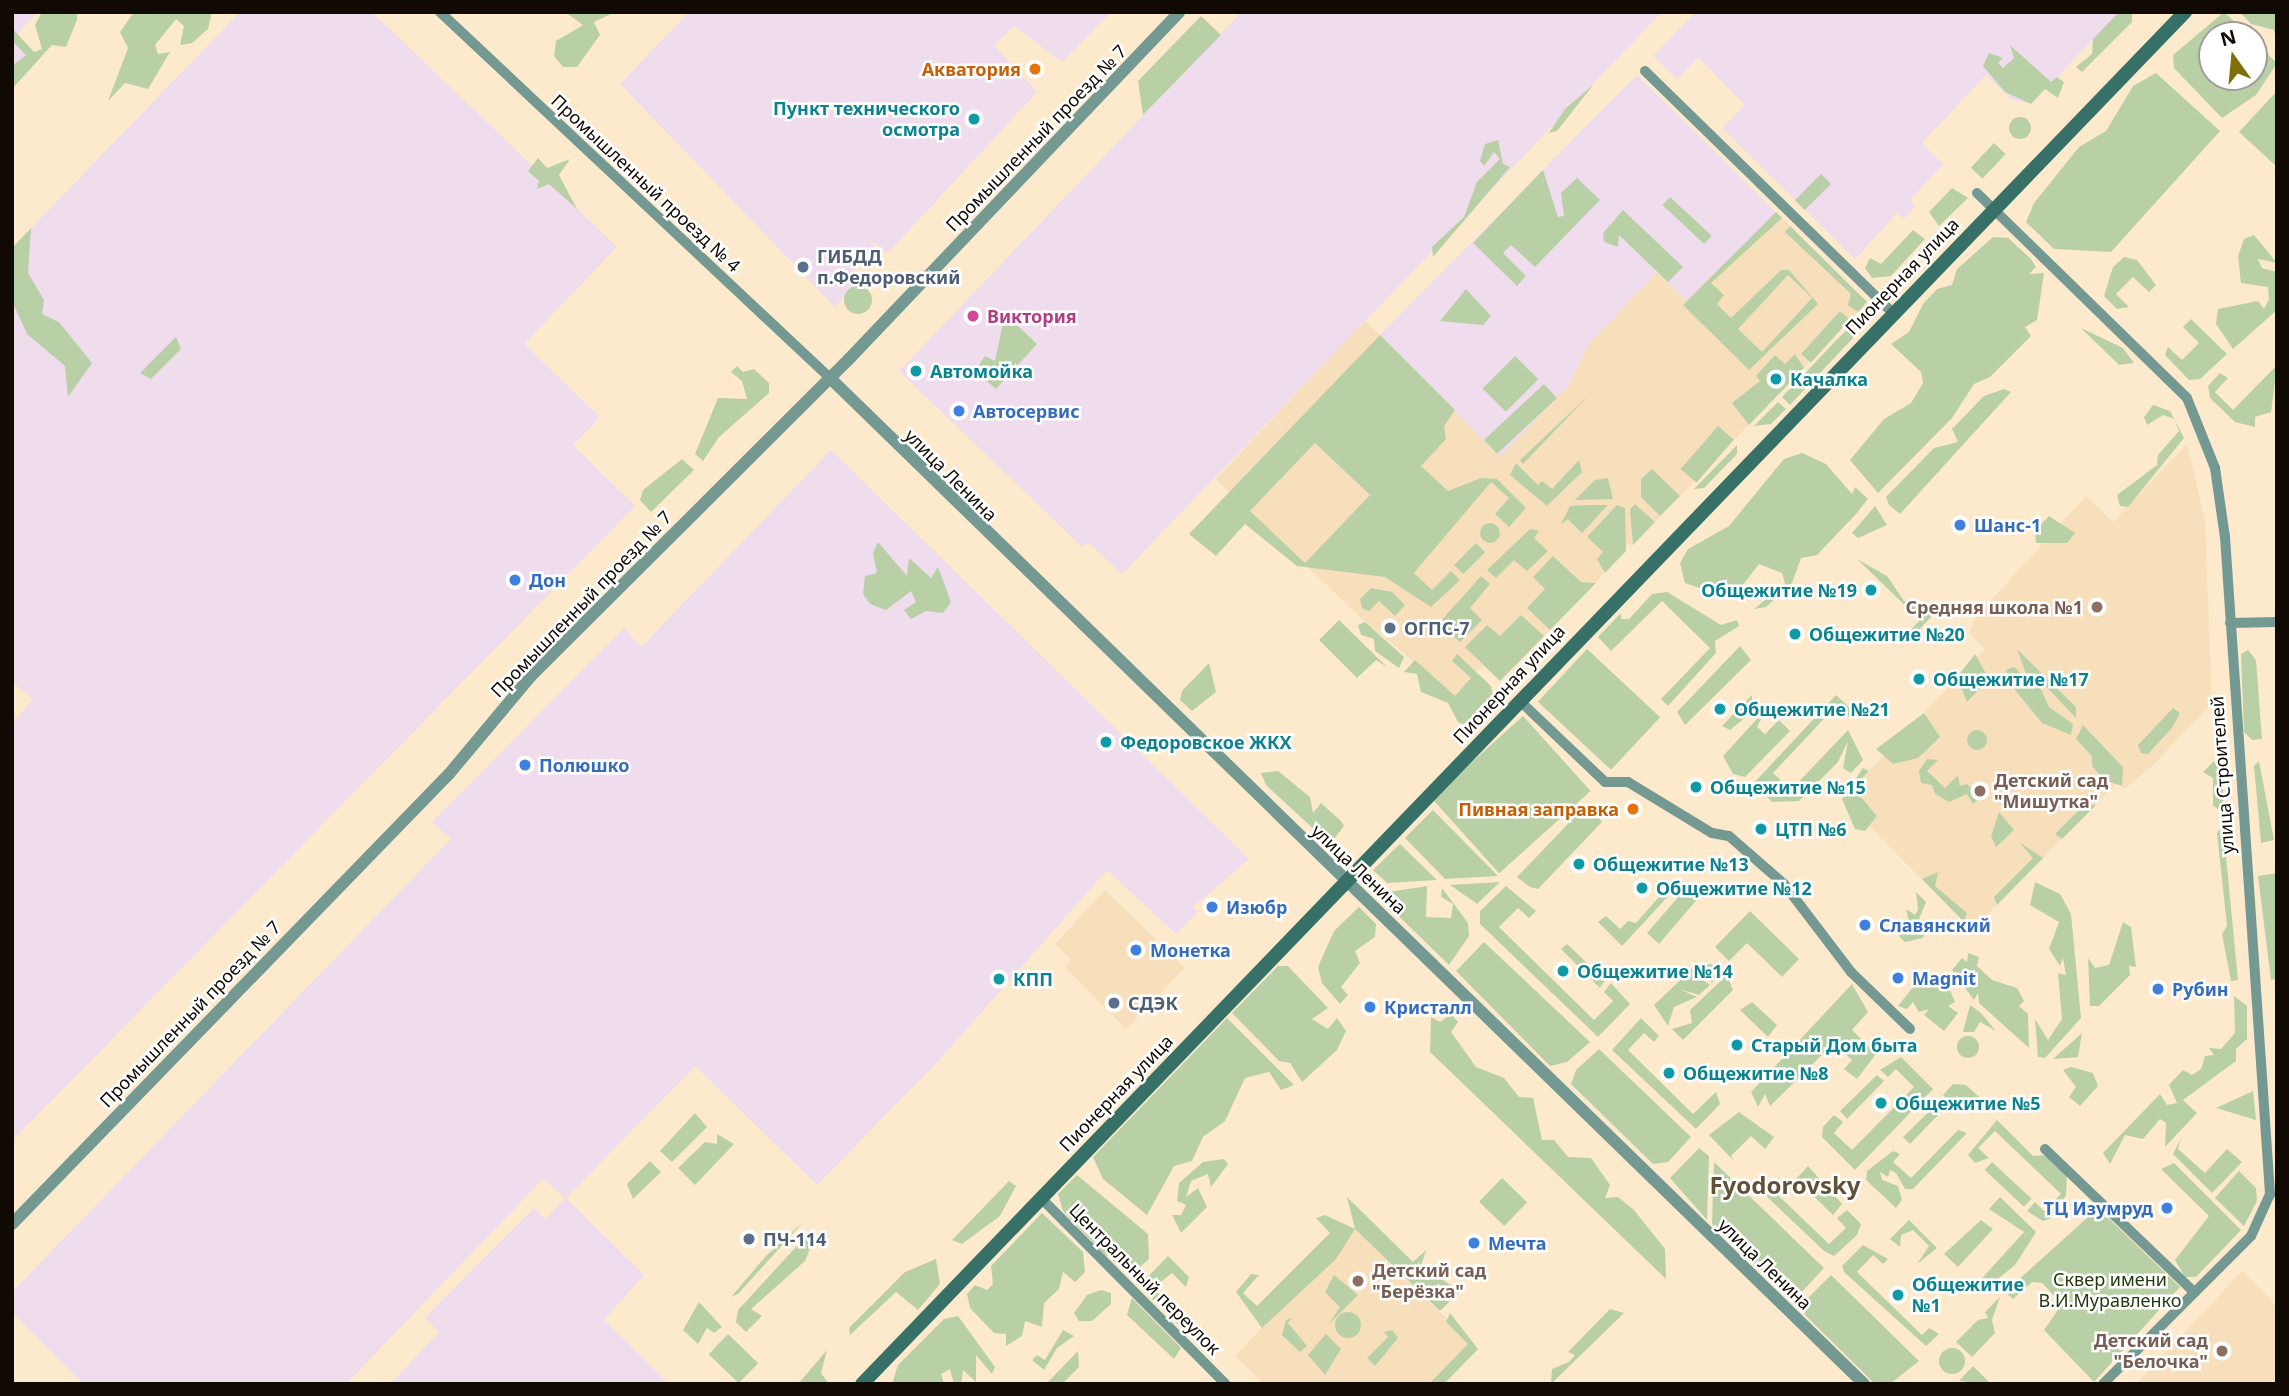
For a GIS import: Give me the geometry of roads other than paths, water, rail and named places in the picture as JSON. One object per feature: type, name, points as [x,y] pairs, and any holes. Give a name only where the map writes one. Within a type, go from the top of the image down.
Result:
[{"type":"main road","name":"Пионерная улица","points":[[862,1384],[1894,313],[2176,15]]},
{"type":"street","name":"Промышленный проезд № 4","points":[[440,12],[830,378]]},
{"type":"street","name":"Промышленный проезд № 7","points":[[12,1224],[449,774],[531,676],[830,378],[1179,12]]},
{"type":"street","points":[[1645,71],[1894,313]]},
{"type":"street","name":"улица Строителей","points":[[1977,193],[1995,207],[2192,406],[2215,468],[2230,624],[2270,1194],[2251,1236],[2103,1384]]},
{"type":"street","name":"улица Ленина","points":[[830,378],[1864,1384]]},
{"type":"street","points":[[2230,624],[2277,622]]},
{"type":"street","points":[[1520,701],[1605,782],[1628,782],[1712,833],[1729,836],[1783,884],[1851,972],[1910,1029]]},
{"type":"street","points":[[2045,1149],[2194,1292]]},
{"type":"street","name":"Центральный переулок","points":[[1041,1198],[1226,1384]]},
{"type":"place","name":"Акватория","points":[[1035,69]]},
{"type":"place","name":"Пункт технического осмотра","points":[[974,119]]},
{"type":"place","name":"ГИБДД п.Федоровский","points":[[803,267]]},
{"type":"place","name":"Виктория","points":[[973,316]]},
{"type":"place","name":"Автомойка","points":[[916,371]]},
{"type":"place","name":"Качалка","points":[[1776,379]]},
{"type":"place","name":"Автосервис","points":[[959,411]]},
{"type":"place","name":"Шанс-1","points":[[1960,525]]},
{"type":"place","name":"Дон","points":[[515,580]]},
{"type":"place","name":"Общежитие №19","points":[[1871,590]]},
{"type":"place","name":"Средняя школа №1","points":[[2097,607]]},
{"type":"place","name":"ОГПС-7","points":[[1390,628]]},
{"type":"place","name":"Общежитие №20","points":[[1795,634]]},
{"type":"place","name":"Общежитие №17","points":[[1919,679]]},
{"type":"place","name":"Общежитие №21","points":[[1720,709]]},
{"type":"place","name":"Федоровское ЖКХ","points":[[1106,742]]},
{"type":"place","name":"Полюшко","points":[[525,765]]},
{"type":"place","name":"Общежитие №15","points":[[1696,787]]},
{"type":"place","name":"Детский сад \"Мишутка\"","points":[[1980,791]]},
{"type":"place","name":"Пивная заправка","points":[[1633,809]]},
{"type":"place","name":"ЦТП №6","points":[[1761,829]]},
{"type":"place","name":"Общежитие №13","points":[[1579,864]]},
{"type":"place","name":"Общежитие №12","points":[[1642,888]]},
{"type":"place","name":"Изюбр","points":[[1212,907]]},
{"type":"place","name":"Славянский","points":[[1865,925]]},
{"type":"place","name":"Монетка","points":[[1136,950]]},
{"type":"place","name":"Общежитие №14","points":[[1563,971]]},
{"type":"place","name":"Magnit","points":[[1898,978]]},
{"type":"place","name":"КПП","points":[[999,979]]},
{"type":"place","name":"Рубин","points":[[2158,989]]},
{"type":"place","name":"СДЭК","points":[[1114,1003]]},
{"type":"place","name":"Кристалл","points":[[1370,1007]]},
{"type":"place","name":"Старый Дом быта","points":[[1737,1045]]},
{"type":"place","name":"Общежитие №8","points":[[1669,1073]]},
{"type":"place","name":"Общежитие №5","points":[[1881,1103]]},
{"type":"place","name":"ТЦ Изумруд","points":[[2167,1208]]},
{"type":"place","name":"ПЧ-114","points":[[749,1239]]},
{"type":"place","name":"Мечта","points":[[1474,1243]]},
{"type":"place","name":"Детский сад \"Берёзка\"","points":[[1358,1281]]},
{"type":"place","name":"Общежитие №1","points":[[1898,1295]]},
{"type":"place","name":"Детский сад \"Белочка\"","points":[[2222,1351]]},
{"type":"district","name":"Fyodorovsky","points":[[1785,1185]]},
{"type":"park label","name":"Сквер имени В.И.Муравленко","points":[[2110,1290]]}]
